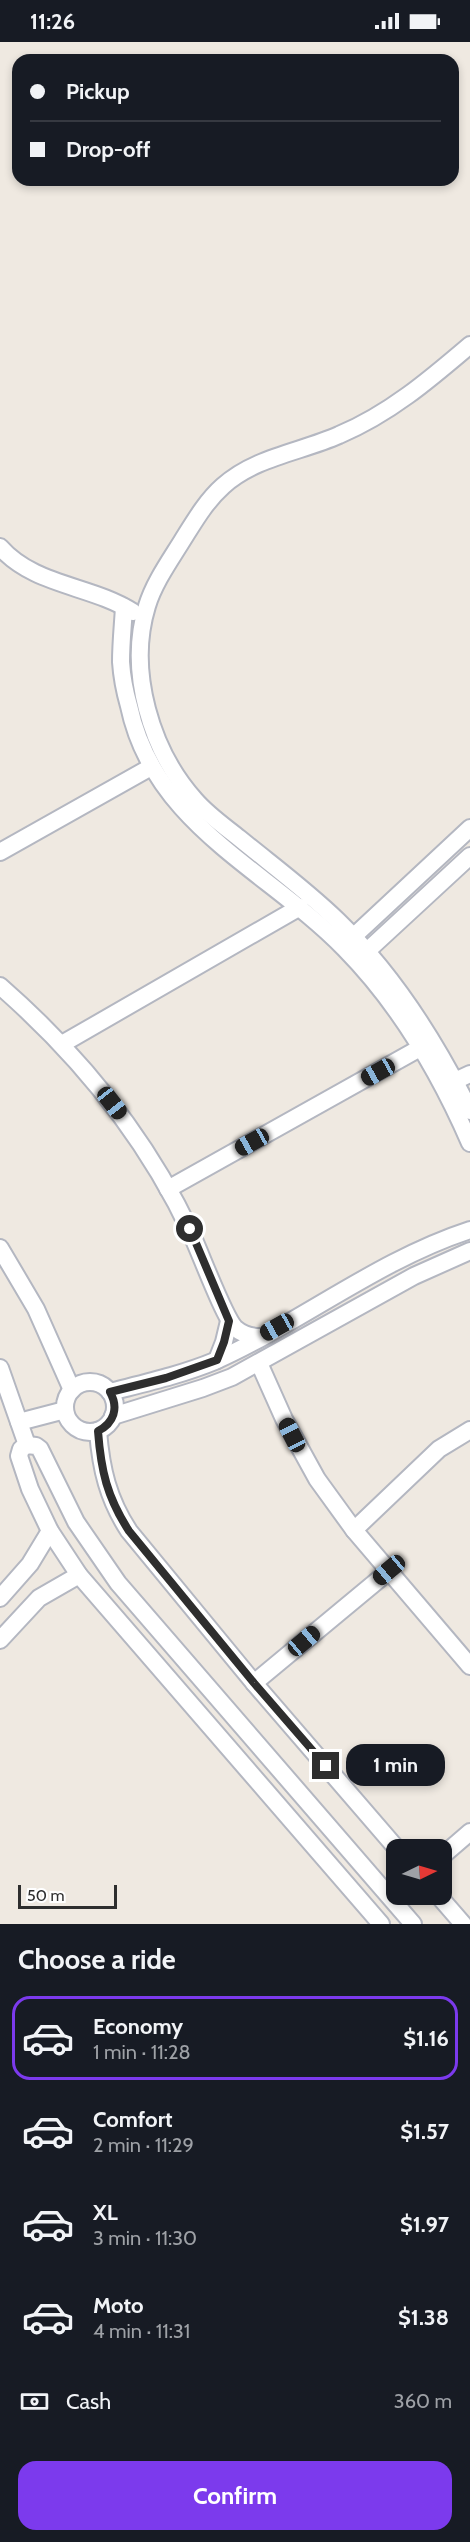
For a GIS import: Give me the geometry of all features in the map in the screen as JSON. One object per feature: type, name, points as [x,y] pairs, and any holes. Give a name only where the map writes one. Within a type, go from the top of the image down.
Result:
[{"type":"street","points":[[470,345],[414,392],[376,417],[338,436],[248,469],[223,485],[204,507],[162,572],[151,595],[143,620],[141,668],[147,709],[161,749],[183,786],[212,817],[313,898],[366,952],[463,1078],[470,1111]]},
{"type":"street","points":[[3,557],[27,570],[124,607],[143,620]]},
{"type":"street","points":[[124,607],[121,663],[124,688],[136,735],[163,787],[202,831],[300,906],[358,963],[420,1048],[470,1143]]},
{"type":"street","points":[[0,852],[151,767]]},
{"type":"street","points":[[352,937],[470,828]]},
{"type":"street","points":[[366,952],[470,856]]},
{"type":"street","points":[[62,1044],[300,906]]},
{"type":"street","points":[[0,986],[62,1044],[122,1115],[168,1189],[204,1259],[229,1321],[241,1332],[260,1337]]},
{"type":"street","points":[[168,1189],[420,1048]]},
{"type":"street","points":[[110,1392],[166,1378],[217,1360],[402,1258],[470,1230]]},
{"type":"street","points":[[0,1248],[36,1309],[72,1390]]},
{"type":"street","points":[[113,1416],[204,1388],[259,1363],[414,1276],[470,1251]]},
{"type":"street","points":[[217,1360],[229,1321]]},
{"type":"street","points":[[259,1363],[317,1479],[354,1530],[470,1666]]},
{"type":"street","points":[[0,1368],[27,1445]]},
{"type":"street","points":[[91,1382],[105,1387],[110,1392],[115,1404],[113,1416],[110,1423],[98,1431],[84,1431],[77,1428],[67,1418],[65,1403],[72,1390],[91,1382]]},
{"type":"street","points":[[19,1422],[65,1410]]},
{"type":"street","points":[[354,1530],[439,1449],[470,1430]]},
{"type":"street","points":[[98,1431],[104,1479],[121,1519],[137,1542],[254,1683],[389,1839]]},
{"type":"street","points":[[381,1924],[79,1575],[50,1531],[30,1489],[19,1456],[21,1449],[27,1445],[40,1449],[76,1522],[118,1583],[413,1924]]},
{"type":"street","points":[[0,1598],[30,1564],[50,1531]]},
{"type":"street","points":[[254,1683],[389,1570]]},
{"type":"street","points":[[0,1641],[39,1598],[79,1575]]},
{"type":"street","points":[[452,1848],[470,1832]]},
{"type":"street","points":[[447,1905],[464,1924]]},
{"type":"route","points":[[190,1229],[229,1321],[224,1342],[217,1360],[166,1378],[110,1392],[115,1410],[110,1423],[98,1431],[100,1464],[114,1507],[129,1531],[254,1683],[326,1766]]}]
